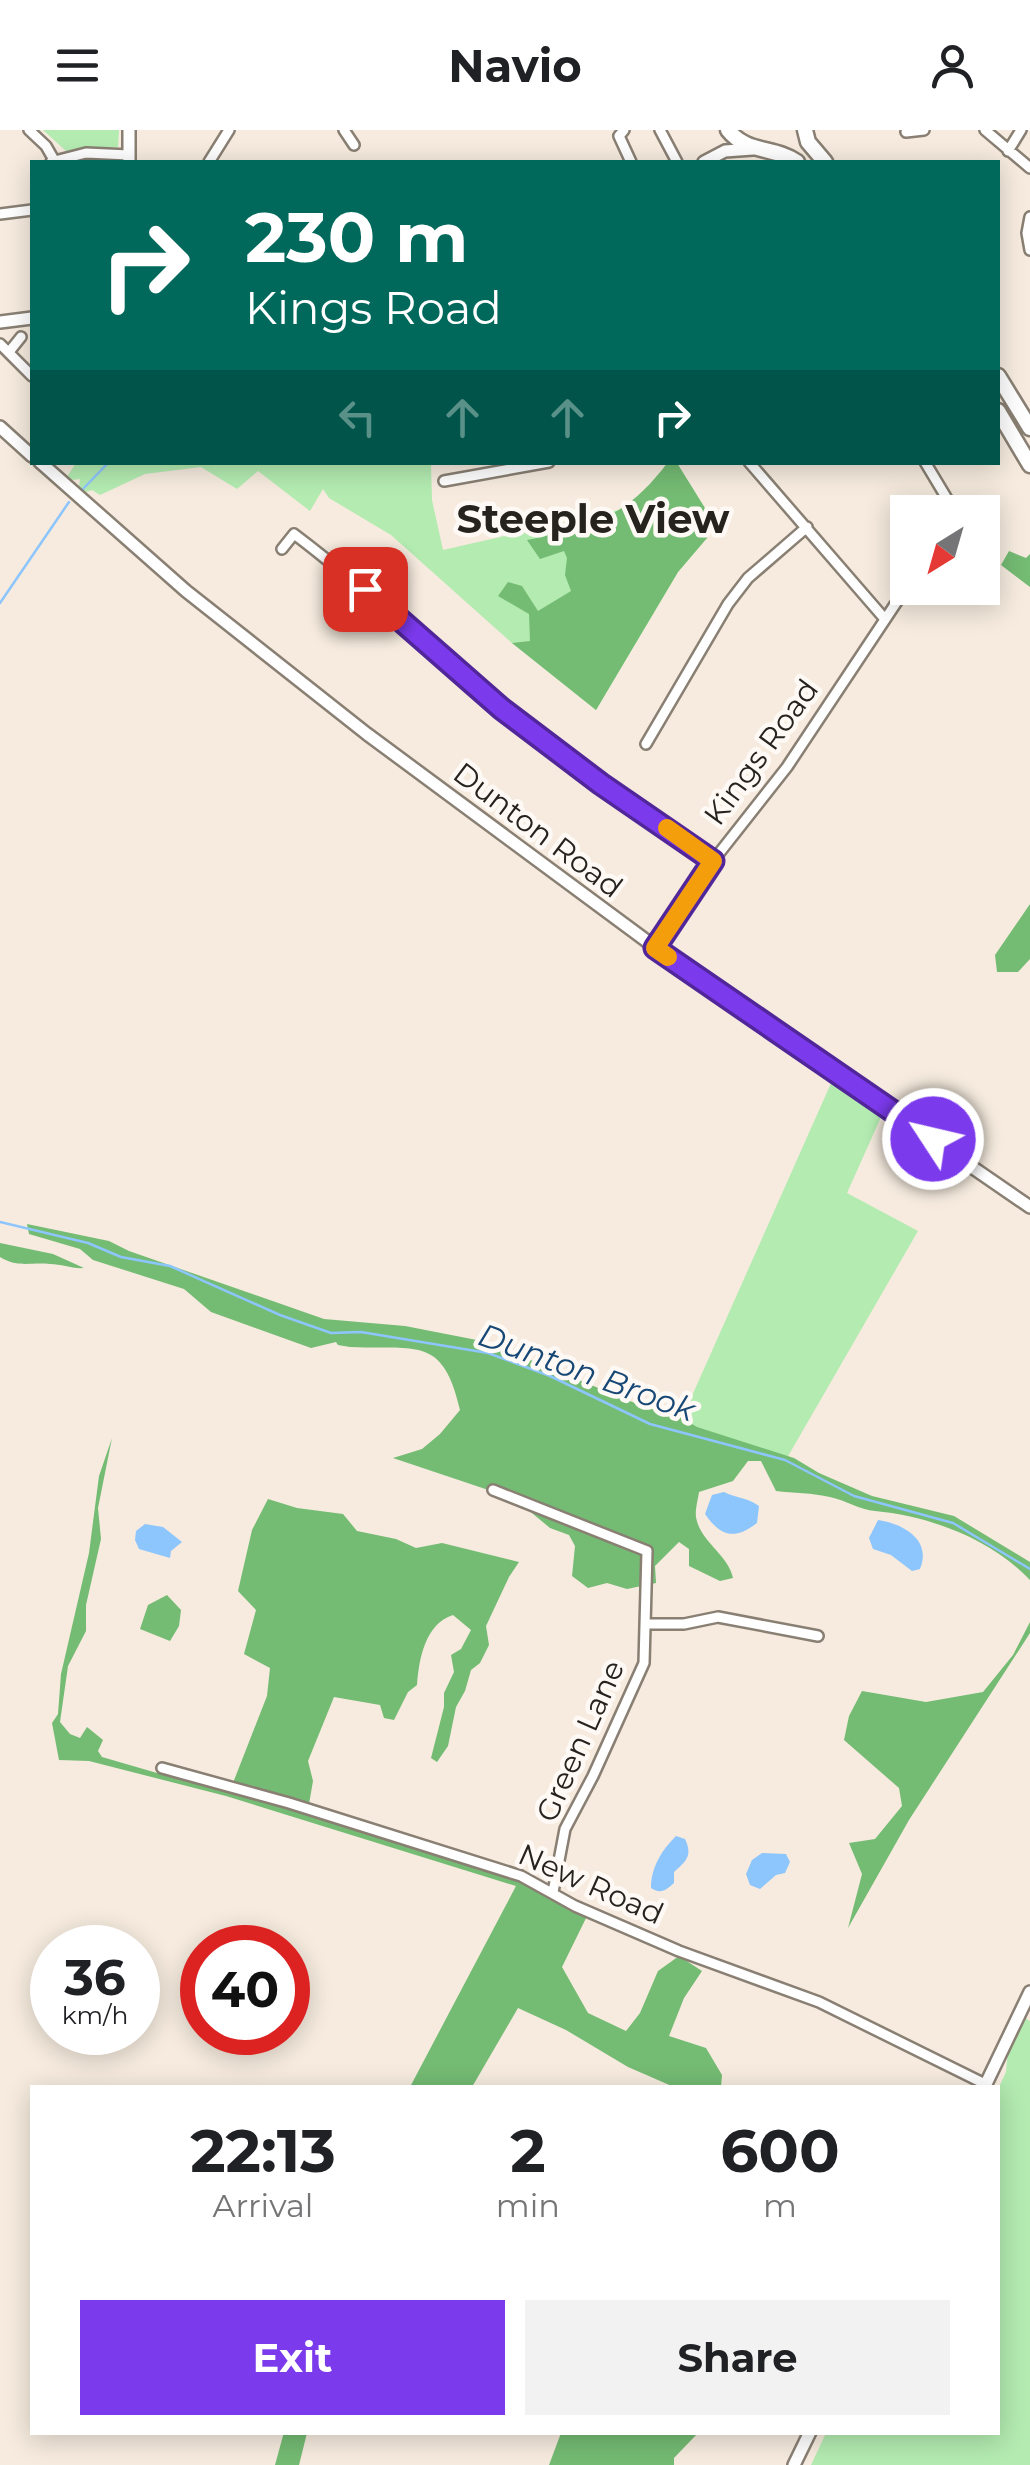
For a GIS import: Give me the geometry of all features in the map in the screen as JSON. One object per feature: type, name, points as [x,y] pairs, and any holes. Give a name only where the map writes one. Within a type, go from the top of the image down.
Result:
[{"type":"highway","points":[[725,130],[743,145],[786,154],[794,160]]},
{"type":"highway","points":[[805,130],[808,142],[823,160]]},
{"type":"highway","points":[[1000,379],[1030,428]]},
{"type":"highway","points":[[1000,414],[1030,465]]},
{"type":"street","points":[[29,130],[46,146],[52,160]]},
{"type":"street","points":[[61,160],[86,154],[129,159],[129,130]]},
{"type":"street","points":[[210,160],[229,130]]},
{"type":"street","points":[[344,130],[354,145]]},
{"type":"street","points":[[624,130],[618,136],[630,160]]},
{"type":"street","points":[[660,130],[677,160]]},
{"type":"street","points":[[708,160],[725,130]]},
{"type":"street","points":[[906,132],[924,130]]},
{"type":"street","points":[[985,130],[1030,168]]},
{"type":"street","points":[[1008,151],[1021,130]]},
{"type":"street","points":[[709,160],[725,150],[753,149]]},
{"type":"street","points":[[0,214],[30,210]]},
{"type":"street","points":[[1030,217],[1030,250]]},
{"type":"street","points":[[0,322],[30,318]]},
{"type":"street","points":[[9,352],[21,337]]},
{"type":"street","points":[[0,344],[30,374]]},
{"type":"street","points":[[0,427],[30,454]]},
{"type":"street","name":"Dunton Road","points":[[43,465],[186,591],[291,676],[655,948],[1030,1207]]},
{"type":"street","points":[[444,481],[532,465]]},
{"type":"street","points":[[753,465],[884,618]]},
{"type":"street","points":[[927,465],[945,495]]},
{"type":"street","points":[[646,744],[738,591],[806,527]]},
{"type":"street","points":[[282,550],[294,534],[365,589],[502,709],[713,861]]},
{"type":"street","name":"Kings Road","points":[[655,948],[713,861],[786,767],[893,605]]},
{"type":"street","name":"Green Lane","points":[[493,1490],[647,1550],[644,1663],[594,1776],[565,1829],[553,1892]]},
{"type":"street","points":[[648,1624],[684,1624],[718,1618],[818,1636]]},
{"type":"street","name":"New Road","points":[[162,1768],[289,1803],[521,1876],[576,1906],[679,1951],[819,2002],[982,2085]]},
{"type":"street","points":[[984,2085],[1030,1992]]},
{"type":"street","points":[[794,2465],[809,2435]]},
{"type":"green space","points":[[43,130],[119,130],[118,147],[66,151]]},
{"type":"green space","points":[[75,465],[431,465],[432,500],[443,550],[623,509],[645,492],[666,465],[678,465],[713,521],[707,538],[678,572],[596,710],[512,643],[391,535],[329,498],[323,489],[310,511],[258,471],[237,489],[201,467],[145,474],[100,495],[92,490],[86,492],[79,486],[80,479],[64,481]]},
{"type":"green space","points":[[666,465],[678,465],[713,521],[707,538],[678,572],[596,710],[512,643],[530,641],[529,614],[498,596],[508,582],[522,586],[538,611],[571,591],[565,575],[564,551],[540,559],[527,540],[606,517],[653,481]]},
{"type":"green space","points":[[1009,551],[1026,558],[1030,554],[1030,587],[1001,565]]},
{"type":"green space","points":[[1030,904],[1030,959],[1018,972],[997,972],[995,955]]},
{"type":"green space","points":[[836,1072],[886,1106],[847,1193],[918,1231],[787,1458],[679,1425]]},
{"type":"green space","points":[[27,1224],[109,1241],[324,1319],[405,1326],[487,1342],[642,1406],[679,1416],[697,1427],[794,1458],[872,1496],[954,1516],[1030,1562],[1030,1580],[978,1541],[938,1524],[869,1510],[830,1497],[776,1491],[761,1461],[748,1461],[733,1481],[699,1492],[696,1508],[699,1526],[733,1578],[720,1581],[689,1566],[689,1549],[679,1542],[655,1566],[656,1583],[627,1589],[607,1583],[588,1588],[572,1576],[575,1546],[569,1535],[550,1528],[515,1499],[393,1458],[422,1449],[460,1410],[445,1369],[435,1358],[409,1348],[350,1347],[336,1342],[311,1348],[211,1312],[184,1289],[93,1260],[80,1249],[29,1234]]},
{"type":"green space","points":[[0,1243],[53,1254],[84,1268],[13,1262],[0,1257]]},
{"type":"green space","points":[[112,1438],[98,1508],[101,1539],[86,1605],[86,1631],[68,1666],[60,1722],[70,1734],[80,1738],[87,1727],[103,1740],[98,1751],[102,1757],[188,1782],[231,1788],[267,1696],[270,1668],[244,1654],[256,1610],[238,1591],[252,1530],[268,1499],[297,1508],[343,1514],[357,1531],[396,1539],[416,1548],[442,1543],[519,1562],[486,1626],[489,1645],[480,1663],[471,1670],[456,1707],[448,1746],[437,1762],[431,1758],[444,1693],[454,1672],[451,1655],[461,1649],[471,1630],[453,1615],[430,1634],[417,1685],[408,1692],[394,1720],[384,1718],[380,1705],[334,1697],[308,1761],[313,1781],[309,1804],[303,1807],[521,1876],[589,1912],[562,1967],[588,2013],[626,2031],[640,2013],[658,1971],[679,1956],[702,1971],[684,1998],[669,2036],[706,2048],[722,2075],[721,2085],[669,2085],[518,2008],[473,2085],[411,2085],[516,1886],[226,1796],[89,1761],[59,1760],[52,1723],[58,1714],[61,1674],[89,1553],[99,1476]]},
{"type":"green space","points":[[167,1595],[181,1610],[179,1626],[170,1641],[140,1629],[148,1605]]},
{"type":"green space","points":[[1030,1622],[1030,1633],[909,1820],[848,1928],[862,1874],[849,1843],[875,1839],[902,1806],[899,1788],[844,1740],[849,1716],[862,1691],[926,1702],[983,1692],[1013,1655]]},
{"type":"green space","points":[[1025,2018],[1030,2021],[1030,2465],[811,2465],[825,2435],[1000,2435],[1000,2085],[1008,2051]]},
{"type":"green space","points":[[283,2435],[306,2435],[299,2465],[275,2465]]},
{"type":"green space","points":[[560,2435],[696,2435],[674,2458],[674,2465],[549,2465]]},
{"type":"water","points":[[724,1492],[759,1506],[757,1523],[735,1534],[717,1528],[705,1514],[712,1495]]},
{"type":"water","points":[[878,1520],[897,1525],[919,1542],[923,1559],[920,1569],[912,1571],[891,1555],[873,1549],[869,1538]]},
{"type":"water","points":[[145,1524],[163,1527],[182,1542],[171,1551],[170,1558],[139,1549],[136,1531]]},
{"type":"water","points":[[676,1836],[685,1839],[687,1858],[674,1872],[674,1883],[663,1891],[654,1890],[651,1880],[655,1866]]},
{"type":"water","points":[[762,1853],[786,1854],[790,1862],[785,1873],[776,1875],[760,1889],[750,1885],[746,1874],[752,1860]]},
{"type":"waterway","points":[[82,490],[106,465]]},
{"type":"waterway","points":[[0,603],[69,502]]},
{"type":"waterway","name":"Dunton Brook","points":[[0,1222],[88,1243],[121,1257],[170,1266],[331,1333],[361,1332],[488,1353],[550,1376],[650,1424],[785,1460],[854,1496],[953,1523],[1030,1569]]},
{"type":"slow traffic","points":[[667,828],[713,861],[655,948],[668,957]]},
{"type":"district","name":"Steeple View","points":[[593,518]]},
{"type":"route","points":[[365,589],[502,709],[713,861],[655,948],[933,1139]]}]
